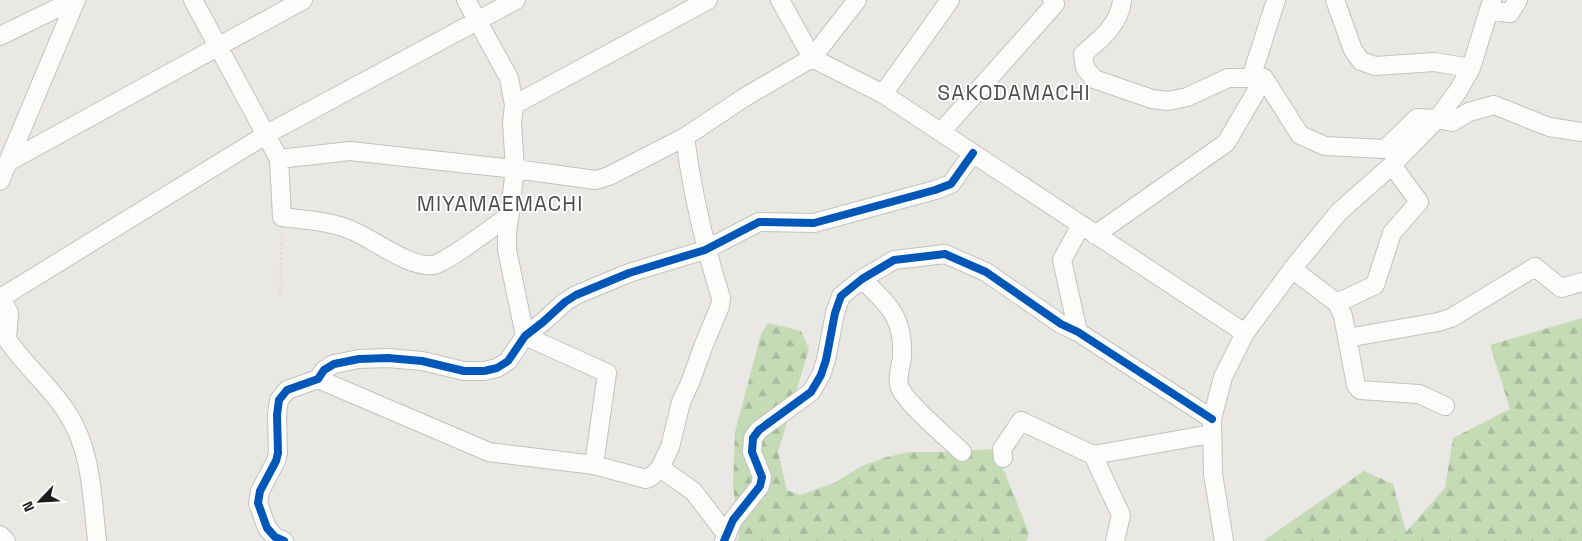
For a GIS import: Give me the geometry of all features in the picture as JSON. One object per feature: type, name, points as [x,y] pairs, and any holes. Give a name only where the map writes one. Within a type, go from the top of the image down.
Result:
[{"type":"street","points":[[0,36],[75,0]]},
{"type":"street","points":[[0,181],[75,0]]},
{"type":"street","points":[[194,0],[279,159],[282,217],[334,225],[353,231],[418,264],[433,265],[446,260],[510,215]]},
{"type":"street","points":[[8,162],[303,0]]},
{"type":"street","points":[[466,0],[509,78],[514,105],[512,123],[515,169],[507,250],[525,336]]},
{"type":"street","points":[[97,541],[89,464],[78,433],[66,411],[7,339],[9,313],[1,297],[267,134],[516,0]]},
{"type":"street","points":[[514,105],[708,0]]},
{"type":"street","points":[[780,0],[812,58],[883,94],[1244,334]]},
{"type":"street","points":[[279,159],[350,151],[596,180],[609,176],[685,136],[812,58],[857,0]]},
{"type":"street","points":[[883,94],[950,0]]},
{"type":"street","points":[[941,132],[1055,4],[1052,0]]},
{"type":"street","points":[[1122,0],[1121,7],[1112,26],[1083,54],[1085,68],[1094,79],[1152,99],[1168,101],[1186,97],[1228,78],[1258,78]]},
{"type":"street","points":[[1096,234],[1226,144],[1258,78],[1276,0]]},
{"type":"street","points":[[1335,0],[1353,50],[1360,61],[1376,66],[1434,62],[1471,68]]},
{"type":"street","points":[[1224,541],[1213,474],[1212,426],[1223,378],[1244,334],[1292,269],[1338,212],[1392,164],[1437,119],[1458,91],[1471,68],[1490,5],[1510,13],[1518,0]]},
{"type":"street","points":[[1258,78],[1300,135],[1325,146],[1385,149],[1417,118],[1452,122],[1469,112],[1494,105],[1549,127],[1582,132]]},
{"type":"street","points":[[318,379],[489,452],[594,465],[646,479],[651,477],[660,468],[670,447],[681,402],[720,306],[721,298],[706,250],[690,176],[685,136]]},
{"type":"street","points":[[284,541],[275,537],[267,528],[258,504],[260,491],[278,454],[277,415],[279,400],[287,390],[318,379],[324,370],[334,364],[359,359],[397,358],[422,361],[464,371],[484,371],[496,368],[508,361],[525,336],[576,294],[629,272],[706,250],[759,222],[814,223],[935,190],[951,184],[974,153]]},
{"type":"street","points":[[1337,303],[1375,285],[1392,233],[1419,202],[1392,164]]},
{"type":"street","points":[[1078,332],[1062,260],[1080,225]]},
{"type":"street","points":[[725,538],[733,520],[760,486],[762,477],[752,452],[753,438],[759,430],[810,392],[821,376],[835,313],[841,296],[862,279],[894,260],[946,254],[986,272],[1061,324],[1078,332],[1212,426]]},
{"type":"street","points":[[1347,338],[1451,318],[1535,267],[1561,288],[1582,282]]},
{"type":"street","points":[[1292,269],[1337,303],[1343,316],[1356,385],[1360,390],[1419,394],[1445,406]]},
{"type":"street","points":[[862,279],[890,308],[901,328],[902,357],[899,384],[909,402],[962,452]]},
{"type":"street","points":[[525,336],[607,373],[594,465]]},
{"type":"street","points":[[1003,458],[1002,449],[1021,421],[1093,455],[1122,515],[1115,541]]},
{"type":"street","points":[[1093,455],[1212,426]]},
{"type":"street","points":[[660,468],[694,491],[725,538]]},
{"type":"street","points":[[0,535],[6,541]]},
{"type":"path","points":[[280,295],[282,217]]},
{"type":"green space","points":[[1582,318],[1582,541],[1263,541],[1364,471],[1393,484],[1406,532],[1445,488],[1453,438],[1510,409],[1490,345]]},
{"type":"green space","points":[[768,323],[801,331],[809,349],[778,452],[787,490],[800,495],[834,483],[862,466],[887,457],[910,452],[993,449],[1005,473],[1029,533],[1026,541],[737,541],[739,537],[733,486],[735,432],[761,334]]},
{"type":"cycle path","points":[[284,541],[275,537],[267,528],[258,503],[260,491],[276,461],[278,453],[277,415],[279,400],[287,390],[318,379],[324,370],[334,364],[359,359],[388,358],[422,361],[464,371],[484,371],[497,368],[508,361],[525,336],[576,295],[629,273],[705,250],[759,222],[814,223],[935,190],[951,184],[973,153]]},
{"type":"cycle path","points":[[724,541],[733,520],[760,486],[762,477],[752,452],[753,438],[759,430],[811,392],[821,375],[826,360],[835,313],[841,296],[862,279],[894,260],[945,254],[986,272],[1061,324],[1078,332],[1212,419]]},
{"type":"district","name":"SAKODAMACHI","points":[[1014,93]]},
{"type":"district","name":"MIYAMAEMACHI","points":[[500,204]]}]
